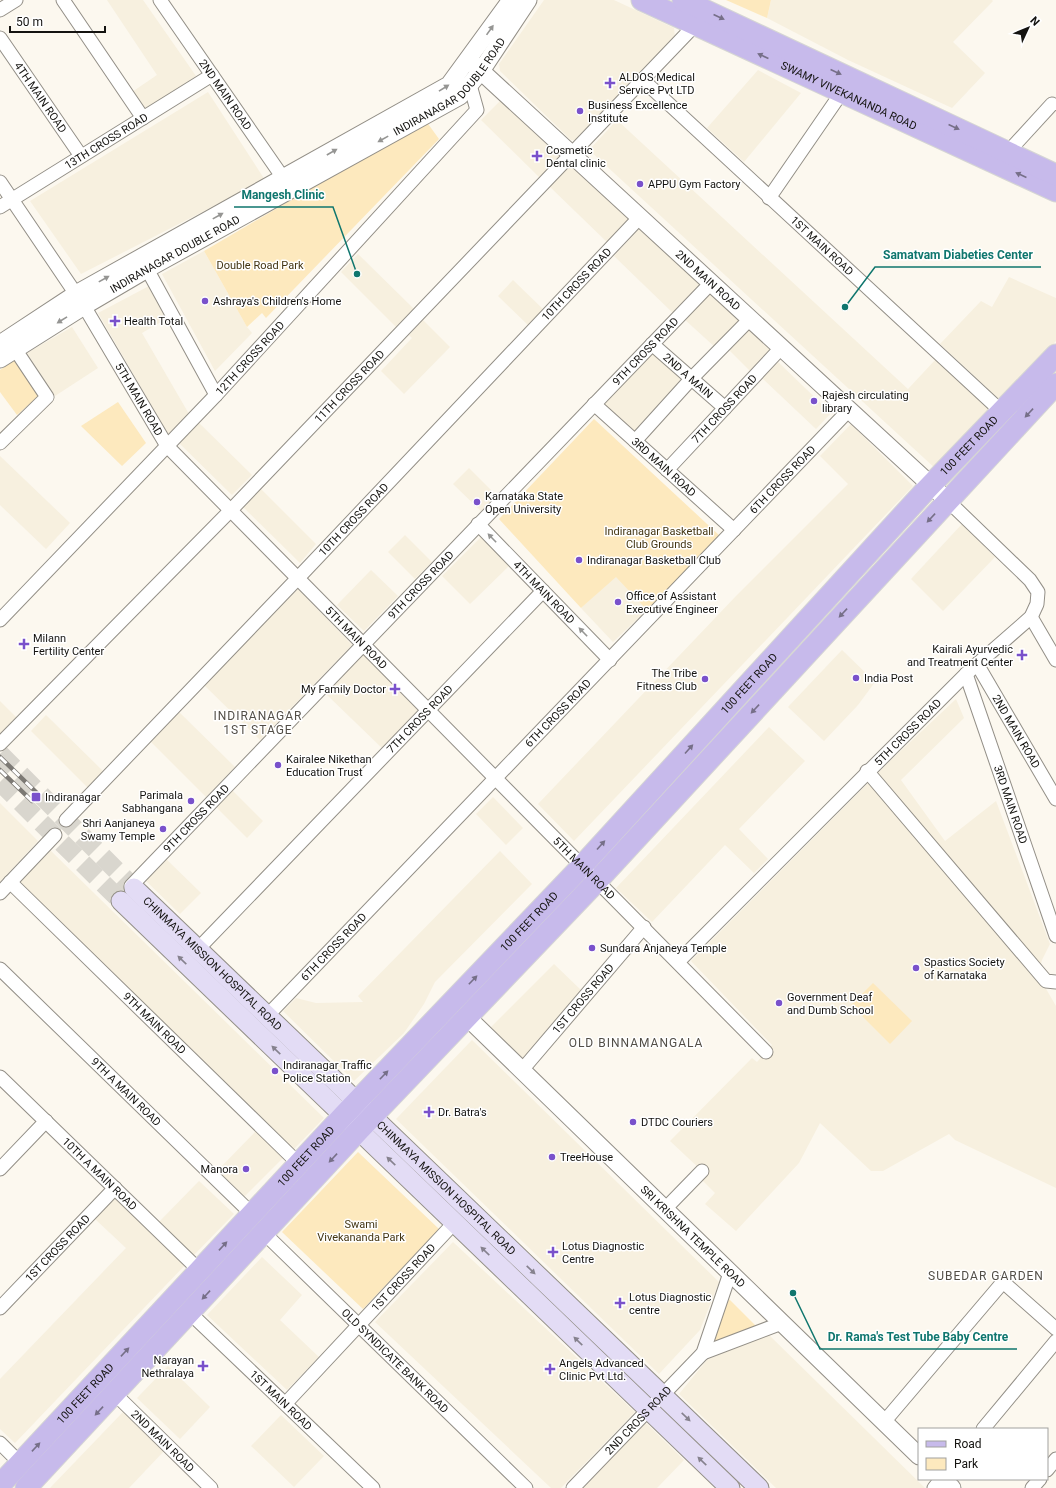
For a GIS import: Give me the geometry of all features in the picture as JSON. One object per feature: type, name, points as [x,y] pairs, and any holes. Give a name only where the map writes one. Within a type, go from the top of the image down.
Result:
[{"type":"main road","name":"SWAMY VIVEKANANDA ROAD","points":[[642,0],[1056,191]]},
{"type":"main road","name":"SWAMY VIVEKANANDA ROAD","points":[[683,0],[1056,175]]},
{"type":"main road","name":"100 FEET ROAD","points":[[0,1485],[351,1109],[582,866],[931,485],[1056,355]]},
{"type":"main road","name":"100 FEET ROAD","points":[[26,1488],[115,1394],[365,1123],[598,880],[947,500],[1056,384]]},
{"type":"main road","name":"CHINMAYA MISSION HOSPITAL ROAD","points":[[126,893],[197,950],[267,1016],[351,1109]]},
{"type":"main road","name":"CHINMAYA MISSION HOSPITAL ROAD","points":[[126,893],[365,1123],[663,1395],[759,1488]]},
{"type":"main road","name":"CHINMAYA MISSION HOSPITAL ROAD","points":[[365,1123],[455,1222],[730,1488]]},
{"type":"street","points":[[0,10],[16,0]]},
{"type":"street","points":[[63,0],[143,118]]},
{"type":"street","name":"2ND MAIN ROAD","points":[[160,0],[287,184]]},
{"type":"street","name":"INDIRANAGAR DOUBLE ROAD","points":[[0,359],[8,346],[80,300],[287,184],[460,96],[470,85],[475,66],[511,0]]},
{"type":"street","name":"INDIRANAGAR DOUBLE ROAD","points":[[80,300],[147,270],[449,85],[475,66],[528,0]]},
{"type":"street","name":"11TH CROSS ROAD","points":[[0,744],[231,510],[695,25]]},
{"type":"street","name":"4TH MAIN ROAD","points":[[0,38],[81,156]]},
{"type":"street","name":"2ND MAIN ROAD","points":[[475,66],[947,500]]},
{"type":"street","name":"13TH CROSS ROAD","points":[[0,206],[212,75]]},
{"type":"street","name":"1ST MAIN ROAD","points":[[643,80],[1002,412]]},
{"type":"street","name":"12TH CROSS ROAD","points":[[2,615],[216,395],[477,110],[470,85]]},
{"type":"street","points":[[769,198],[842,92]]},
{"type":"street","points":[[1008,152],[1052,104]]},
{"type":"street","name":"5TH MAIN ROAD","points":[[0,182],[80,300],[167,446],[582,866],[598,880],[766,1052]]},
{"type":"street","name":"10TH CROSS ROAD","points":[[66,820],[640,217]]},
{"type":"street","points":[[147,270],[216,395]]},
{"type":"street","name":"9TH CROSS ROAD","points":[[126,893],[478,524],[711,283]]},
{"type":"street","points":[[635,441],[692,378],[750,319]]},
{"type":"street","name":"2ND A MAIN","points":[[652,344],[725,408]]},
{"type":"street","points":[[0,443],[47,397],[8,346]]},
{"type":"street","name":"7TH CROSS ROAD","points":[[668,470],[781,348]]},
{"type":"street","name":"3RD MAIN ROAD","points":[[594,404],[734,530]]},
{"type":"street","name":"6TH CROSS ROAD","points":[[267,1016],[850,410]]},
{"type":"street","name":"5TH CROSS ROAD","points":[[678,962],[867,771],[966,674],[1030,617],[1037,604],[1038,592],[1030,580],[947,500]]},
{"type":"street","name":"4TH MAIN ROAD","points":[[478,524],[610,660]]},
{"type":"street","name":"7TH CROSS ROAD","points":[[197,950],[543,590]]},
{"type":"street","points":[[1030,617],[1056,660]]},
{"type":"street","name":"2ND MAIN ROAD","points":[[977,664],[1056,799]]},
{"type":"street","name":"3RD MAIN ROAD","points":[[966,674],[1056,936]]},
{"type":"street","points":[[867,771],[1046,981],[1056,982]]},
{"type":"street","points":[[0,893],[55,835]]},
{"type":"street","name":"9TH MAIN ROAD","points":[[10,882],[300,1164]]},
{"type":"street","name":"1ST CROSS ROAD","points":[[522,1070],[644,927]]},
{"type":"street","name":"9TH A MAIN ROAD","points":[[0,969],[253,1215]]},
{"type":"street","name":"SRI KRISHNA TEMPLE ROAD","points":[[467,1017],[918,1455]]},
{"type":"street","name":"10TH A MAIN ROAD","points":[[0,1077],[200,1271]]},
{"type":"street","points":[[0,1169],[46,1121]]},
{"type":"street","points":[[665,1209],[702,1171]]},
{"type":"street","name":"1ST CROSS ROAD","points":[[0,1308],[115,1188]]},
{"type":"street","name":"1ST CROSS ROAD","points":[[286,1403],[455,1222]]},
{"type":"street","name":"OLD SYNDICATE BANK ROAD","points":[[264,1233],[526,1488]]},
{"type":"street","name":"2ND CROSS ROAD","points":[[573,1488],[650,1410],[703,1353],[730,1273]]},
{"type":"street","points":[[884,1422],[1004,1282],[1056,1329]]},
{"type":"street","name":"1ST MAIN ROAD","points":[[190,1312],[373,1488]]},
{"type":"street","name":"2ND CROSS ROAD","points":[[703,1353],[782,1323]]},
{"type":"street","points":[[984,1428],[1056,1341]]},
{"type":"street","name":"2ND MAIN ROAD","points":[[115,1394],[208,1487]]},
{"type":"street","points":[[0,1443],[21,1464]]},
{"type":"street","points":[[1048,1469],[1056,1459]]},
{"type":"street","points":[[934,1488],[941,1480]]},
{"type":"street","points":[[943,1480],[952,1488]]},
{"type":"street","points":[[1032,1488],[1039,1480]]},
{"type":"shaded area","points":[[107,0],[143,0],[196,76],[145,111],[132,92],[157,75]]},
{"type":"shaded area","points":[[544,0],[614,0],[674,28],[675,37],[578,140],[571,140],[500,71],[499,64]]},
{"type":"shaded area","points":[[771,0],[992,0],[993,1],[953,42],[985,73],[952,108],[848,60],[767,18]]},
{"type":"shaded area","points":[[758,70],[801,93],[744,162],[707,128]]},
{"type":"shaded area","points":[[208,92],[265,180],[81,274],[30,201]]},
{"type":"shaded area","points":[[504,97],[564,156],[541,179],[481,120]]},
{"type":"shaded area","points":[[617,120],[908,389],[936,359],[992,410],[937,470],[589,150]]},
{"type":"shaded area","points":[[572,160],[633,219],[609,244],[548,185]]},
{"type":"shaded area","points":[[642,226],[703,284],[674,314],[614,256]]},
{"type":"shaded area","name":"Ashraya's Children's Home","points":[[204,251],[247,327],[252,333],[215,371],[162,274]]},
{"type":"shaded area","points":[[358,254],[414,309],[396,327],[341,272]]},
{"type":"shaded area","points":[[1009,277],[1056,298],[1056,341],[1000,400],[940,344],[981,301],[992,307]]},
{"type":"shaded area","points":[[513,280],[545,311],[530,327],[498,296]]},
{"type":"shaded area","points":[[149,286],[166,319],[142,333],[189,414],[168,434],[98,313]]},
{"type":"shaded area","points":[[710,290],[742,319],[716,348],[683,318]]},
{"type":"shaded area","points":[[423,320],[450,347],[404,394],[381,371],[412,338],[409,335]]},
{"type":"shaded area","points":[[749,324],[775,350],[752,373],[726,347]]},
{"type":"shaded area","points":[[72,327],[98,368],[55,396],[27,353]]},
{"type":"shaded area","points":[[653,351],[685,382],[633,435],[602,403]]},
{"type":"shaded area","points":[[778,362],[831,413],[816,429],[762,378]]},
{"type":"shaded area","points":[[196,420],[252,475],[232,495],[177,441]]},
{"type":"shaded area","points":[[851,424],[913,486],[574,841],[538,804],[736,596],[848,484],[820,456]]},
{"type":"shaded area","points":[[0,456],[70,523],[46,549],[0,505]]},
{"type":"shaded area","points":[[469,468],[496,495],[481,511],[453,484]]},
{"type":"shaded area","points":[[260,488],[316,544],[300,563],[242,506]]},
{"type":"shaded area","points":[[962,524],[995,557],[943,611],[911,579]]},
{"type":"shaded area","points":[[405,535],[432,562],[415,579],[388,552]]},
{"type":"shaded area","points":[[482,536],[510,565],[470,604],[442,576]]},
{"type":"shaded area","points":[[371,570],[398,596],[364,631],[337,605]]},
{"type":"shaded area","points":[[616,576],[647,610],[613,642],[581,608]]},
{"type":"shaded area","points":[[298,589],[352,645],[260,740],[204,685]]},
{"type":"shaded area","points":[[842,650],[875,682],[858,705],[824,741],[788,707]]},
{"type":"shaded area","points":[[363,653],[421,710],[383,749],[325,693]]},
{"type":"shaded area","name":"Spastics Society of Karnataka","points":[[956,699],[964,718],[901,780],[945,841],[996,801],[1050,944],[1042,960],[1038,975],[1056,1006],[1056,1188],[955,1140],[949,1134],[883,1171],[871,1171],[820,1123],[799,1163],[736,1231],[705,1204],[715,1193],[702,1180],[702,1171],[670,1141],[752,1058],[757,1062],[772,1045],[691,961],[889,762]]},
{"type":"shaded area","points":[[0,701],[18,719],[0,737]]},
{"type":"shaded area","points":[[179,712],[235,767],[206,797],[151,742]]},
{"type":"shaded area","points":[[46,715],[106,774],[90,790],[31,731]]},
{"type":"shaded area","points":[[769,727],[805,761],[739,829],[768,859],[754,873],[725,845],[652,922],[616,888]]},
{"type":"shaded area","points":[[231,789],[263,821],[247,838],[215,806]]},
{"type":"shaded area","points":[[493,797],[523,828],[506,845],[476,814]]},
{"type":"shaded area","points":[[0,803],[38,841],[0,882]]},
{"type":"shaded area","points":[[49,849],[324,1118],[293,1150],[17,882]]},
{"type":"shaded area","points":[[500,851],[532,884],[435,982],[424,1004],[404,1033],[354,1081],[283,1011],[296,998],[316,1003],[363,1002],[358,996]]},
{"type":"shaded area","points":[[165,858],[201,893],[180,914],[144,879]]},
{"type":"shaded area","points":[[554,964],[581,990],[522,1060],[490,1028]]},
{"type":"shaded area","points":[[472,1040],[719,1282],[700,1330],[659,1374],[396,1119]]},
{"type":"shaded area","points":[[256,1131],[284,1157],[243,1198],[216,1172]]},
{"type":"shaded area","points":[[199,1181],[234,1214],[191,1258],[157,1224]]},
{"type":"shaded area","points":[[116,1197],[186,1264],[15,1443],[0,1429],[0,1379],[126,1248],[95,1219]]},
{"type":"shaded area","points":[[453,1242],[635,1412],[561,1488],[551,1488],[375,1322]]},
{"type":"shaded area","points":[[262,1257],[302,1295],[280,1320],[319,1357],[287,1390],[207,1315]]},
{"type":"shaded area","points":[[767,1333],[925,1488],[776,1488],[679,1394],[707,1360]]},
{"type":"shaded area","points":[[168,1366],[210,1407],[180,1439],[137,1398]]},
{"type":"shaded area","points":[[123,1412],[164,1451],[129,1488],[50,1488]]},
{"type":"shaded area","points":[[281,1415],[324,1456],[294,1487],[251,1446]]},
{"type":"shaded area","points":[[646,1423],[684,1460],[657,1488],[583,1488]]},
{"type":"green space","points":[[726,0],[771,0],[767,18]]},
{"type":"green space","name":"Double Road Park","points":[[426,121],[439,139],[266,318],[262,313],[247,327],[204,251]]},
{"type":"green space","points":[[16,359],[40,395],[17,415],[0,392],[0,370]]},
{"type":"green space","points":[[118,402],[146,443],[122,466],[81,426]]},
{"type":"green space","name":"Indiranagar Basketball Club Grounds","points":[[594,419],[720,536],[647,610],[616,577],[581,608],[499,519]]},
{"type":"green space","points":[[873,983],[912,1021],[890,1044],[851,1005]]},
{"type":"green space","name":"Swami Vivekananda Park","points":[[358,1152],[439,1229],[363,1309],[282,1232]]},
{"type":"green space","points":[[729,1299],[758,1328],[714,1346],[710,1342]]},
{"type":"tunnel","points":[[0,754],[134,888]]},
{"type":"tunnel","points":[[0,782],[121,901]]},
{"type":"railway","points":[[0,757],[38,794]]},
{"type":"railway","points":[[0,770],[32,801]]},
{"type":"place","name":"ALDOS Medical Service Pvt LTD","points":[[610,83]]},
{"type":"place","name":"Business Excellence Institute","points":[[580,111]]},
{"type":"place","name":"Cosmetic Dental clinic","points":[[537,156]]},
{"type":"place","name":"APPU Gym Factory","points":[[640,184]]},
{"type":"place","name":"Mangesh Clinic","points":[[357,274]]},
{"type":"place","name":"Ashraya's Children's Home","points":[[205,301]]},
{"type":"place","name":"Samatvam Diabeties Center","points":[[845,307]]},
{"type":"place","name":"Health Total","points":[[115,321]]},
{"type":"place","name":"Rajesh circulating library","points":[[814,401]]},
{"type":"place","name":"Karnataka State Open University","points":[[477,502]]},
{"type":"place","name":"Indiranagar Basketball Club","points":[[579,560]]},
{"type":"place","name":"Office of Assistant Executive Engineer","points":[[618,602]]},
{"type":"place","name":"Milann Fertility Center","points":[[24,644]]},
{"type":"place","name":"Kairali Ayurvedic and Treatment Center","points":[[1022,655]]},
{"type":"place","name":"India Post","points":[[856,678]]},
{"type":"place","name":"The Tribe Fitness Club","points":[[705,679]]},
{"type":"place","name":"My Family Doctor","points":[[395,689]]},
{"type":"place","name":"Kairalee Nikethan Education Trust","points":[[278,765]]},
{"type":"place","name":"Indiranagar","points":[[36,797]]},
{"type":"place","name":"Parimala Sabhangana","points":[[191,801]]},
{"type":"place","name":"Shri Aanjaneya Swamy Temple","points":[[163,829]]},
{"type":"place","name":"Sundara Anjaneya Temple","points":[[592,948]]},
{"type":"place","name":"Spastics Society of Karnataka","points":[[916,968]]},
{"type":"place","name":"Government Deaf and Dumb School","points":[[779,1003]]},
{"type":"place","name":"Indiranagar Traffic Police Station","points":[[275,1071]]},
{"type":"place","name":"Dr. Batra's","points":[[429,1112]]},
{"type":"place","name":"DTDC Couriers","points":[[633,1122]]},
{"type":"place","name":"TreeHouse","points":[[552,1157]]},
{"type":"place","name":"Manora","points":[[246,1169]]},
{"type":"place","name":"Lotus Diagnostic Centre","points":[[553,1252]]},
{"type":"place","name":"Dr. Rama's Test Tube Baby Centre","points":[[793,1293]]},
{"type":"place","name":"Lotus Diagnostic centre","points":[[620,1303]]},
{"type":"place","name":"Narayan Nethralaya","points":[[203,1366]]},
{"type":"place","name":"Angels Advanced Clinic Pvt Ltd.","points":[[550,1369]]},
{"type":"district","name":"INDIRANAGAR 1ST STAGE","points":[[258,723]]},
{"type":"district","name":"OLD BINNAMANGALA","points":[[636,1043]]},
{"type":"district","name":"SUBEDAR GARDEN","points":[[986,1276]]}]
